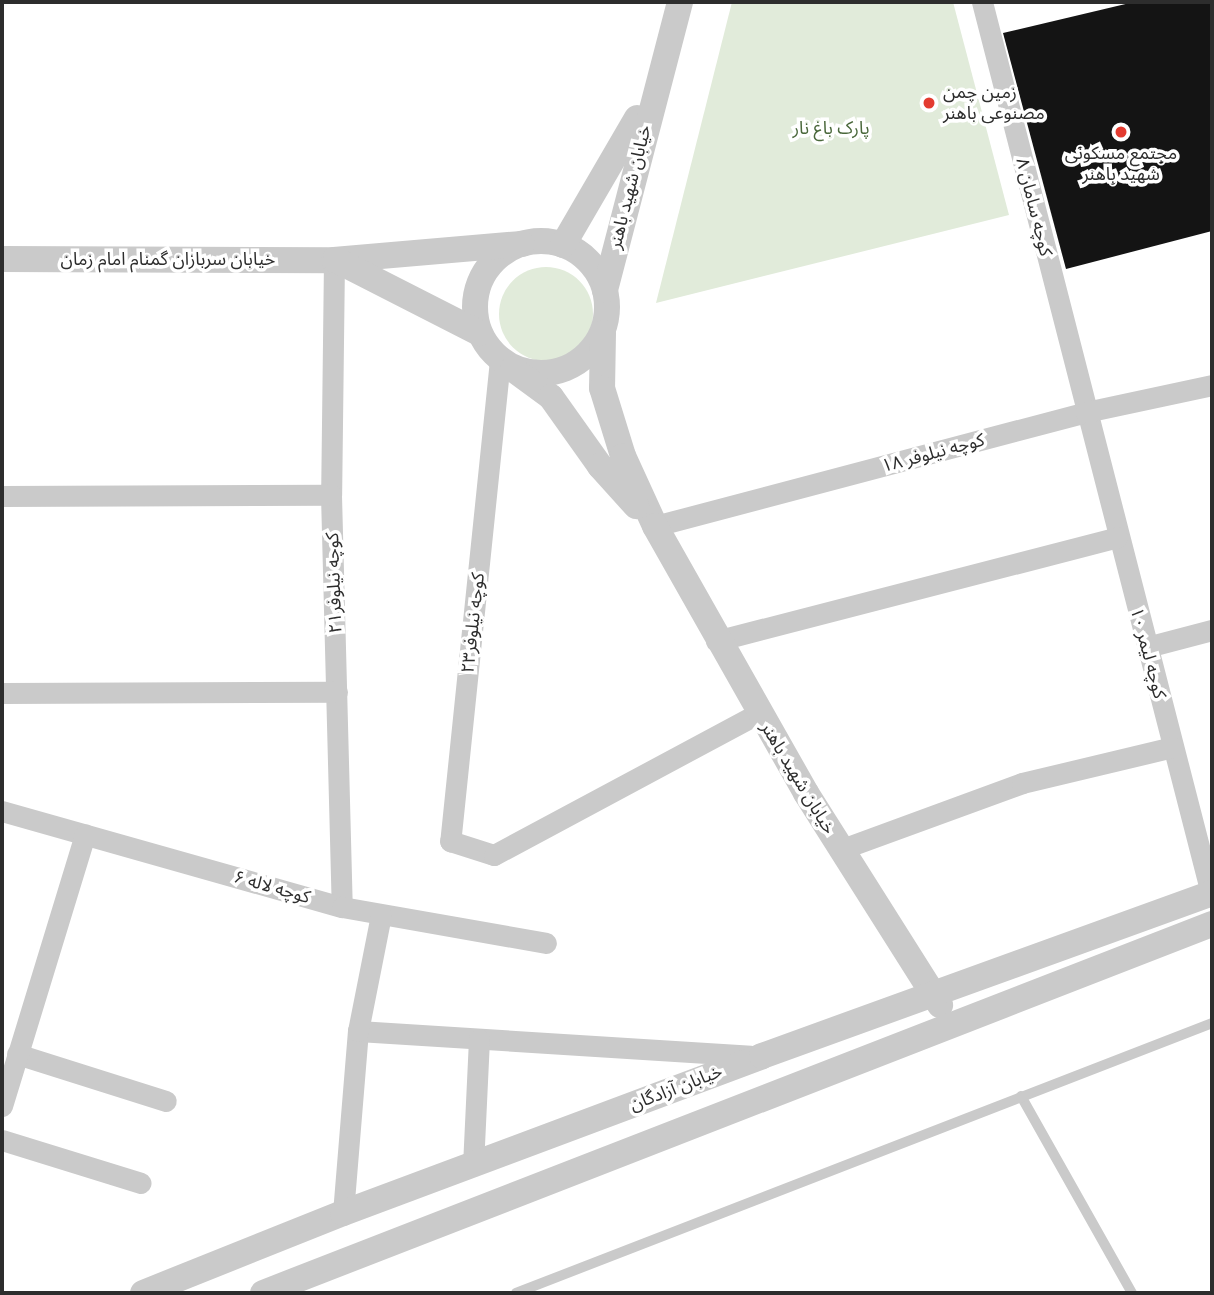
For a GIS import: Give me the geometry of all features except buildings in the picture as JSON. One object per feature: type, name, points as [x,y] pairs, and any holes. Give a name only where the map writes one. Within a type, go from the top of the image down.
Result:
[{"type":"street","name":"خیابان شهید باهنر","points":[[605,290],[656,83],[680,2]]},
{"type":"street","name":"کوچه سامان ۸","points":[[982,2],[1086,412]]},
{"type":"street","name":"خیابان شهید باهنر","points":[[564,245],[656,83]]},
{"type":"street","points":[[522,244],[564,245],[597,271],[605,290],[608,311],[603,333],[591,352],[573,366],[552,373],[529,373],[500,360],[479,332],[477,289],[494,262],[522,244]]},
{"type":"street","name":"خیابان سربازان گمنام امام زمان","points":[[2,259],[334,260],[522,244]]},
{"type":"street","name":"خیابان سربازان گمنام امام زمان","points":[[334,260],[479,332]]},
{"type":"street","name":"کوچه نیلوفر۲۱","points":[[334,260],[331,495],[342,907]]},
{"type":"street","name":"خیابان شهید باهنر","points":[[603,333],[602,388],[623,456],[655,526],[759,713],[951,1026]]},
{"type":"street","name":"خیابان شهید باهنر","points":[[500,360],[551,397],[600,466],[655,526]]},
{"type":"street","name":"کوچه نیلوفر۲۳","points":[[500,360],[450,841],[494,855],[759,713]]},
{"type":"street","name":"کوچه نیلوفر ۱۸","points":[[655,526],[1086,412],[1212,385]]},
{"type":"street","name":"کوچه لیمر ۱۰","points":[[1086,412],[1212,893]]},
{"type":"street","points":[[2,496],[331,495]]},
{"type":"street","points":[[716,640],[1118,537]]},
{"type":"street","points":[[1147,647],[1212,630]]},
{"type":"street","points":[[2,693],[337,692]]},
{"type":"street","points":[[842,849],[1022,783],[1173,747]]},
{"type":"street","name":"کوچه لاله ۶","points":[[2,811],[342,907],[546,943]]},
{"type":"street","points":[[2,1107],[85,834]]},
{"type":"street","name":"خیابان آزادگان","points":[[144,1293],[343,1213],[932,992],[1212,893]]},
{"type":"street","points":[[343,1213],[358,1031],[381,915]]},
{"type":"street","points":[[263,1293],[1212,924]]},
{"type":"street","points":[[358,1031],[762,1056]]},
{"type":"street","points":[[473,1166],[479,1039]]},
{"type":"street","points":[[18,1054],[166,1101]]},
{"type":"street","points":[[2,1140],[141,1183]]},
{"type":"lane","points":[[516,1293],[1212,1023]]},
{"type":"lane","points":[[1021,1097],[1132,1293]]},
{"type":"green space","name":"پارک باغ نار","points":[[732,2],[953,2],[1009,215],[656,303]]},
{"type":"green space","points":[[546,267],[564,271],[579,281],[589,296],[593,314],[589,332],[579,347],[564,357],[546,361],[528,357],[513,347],[503,332],[499,314],[503,296],[513,281],[528,271]]},
{"type":"place","name":"زمین چمن مصنوعی باهنر","points":[[929,103]]},
{"type":"place","name":"مجتمع مسکونی شهید باهنر","points":[[1121,132]]}]
